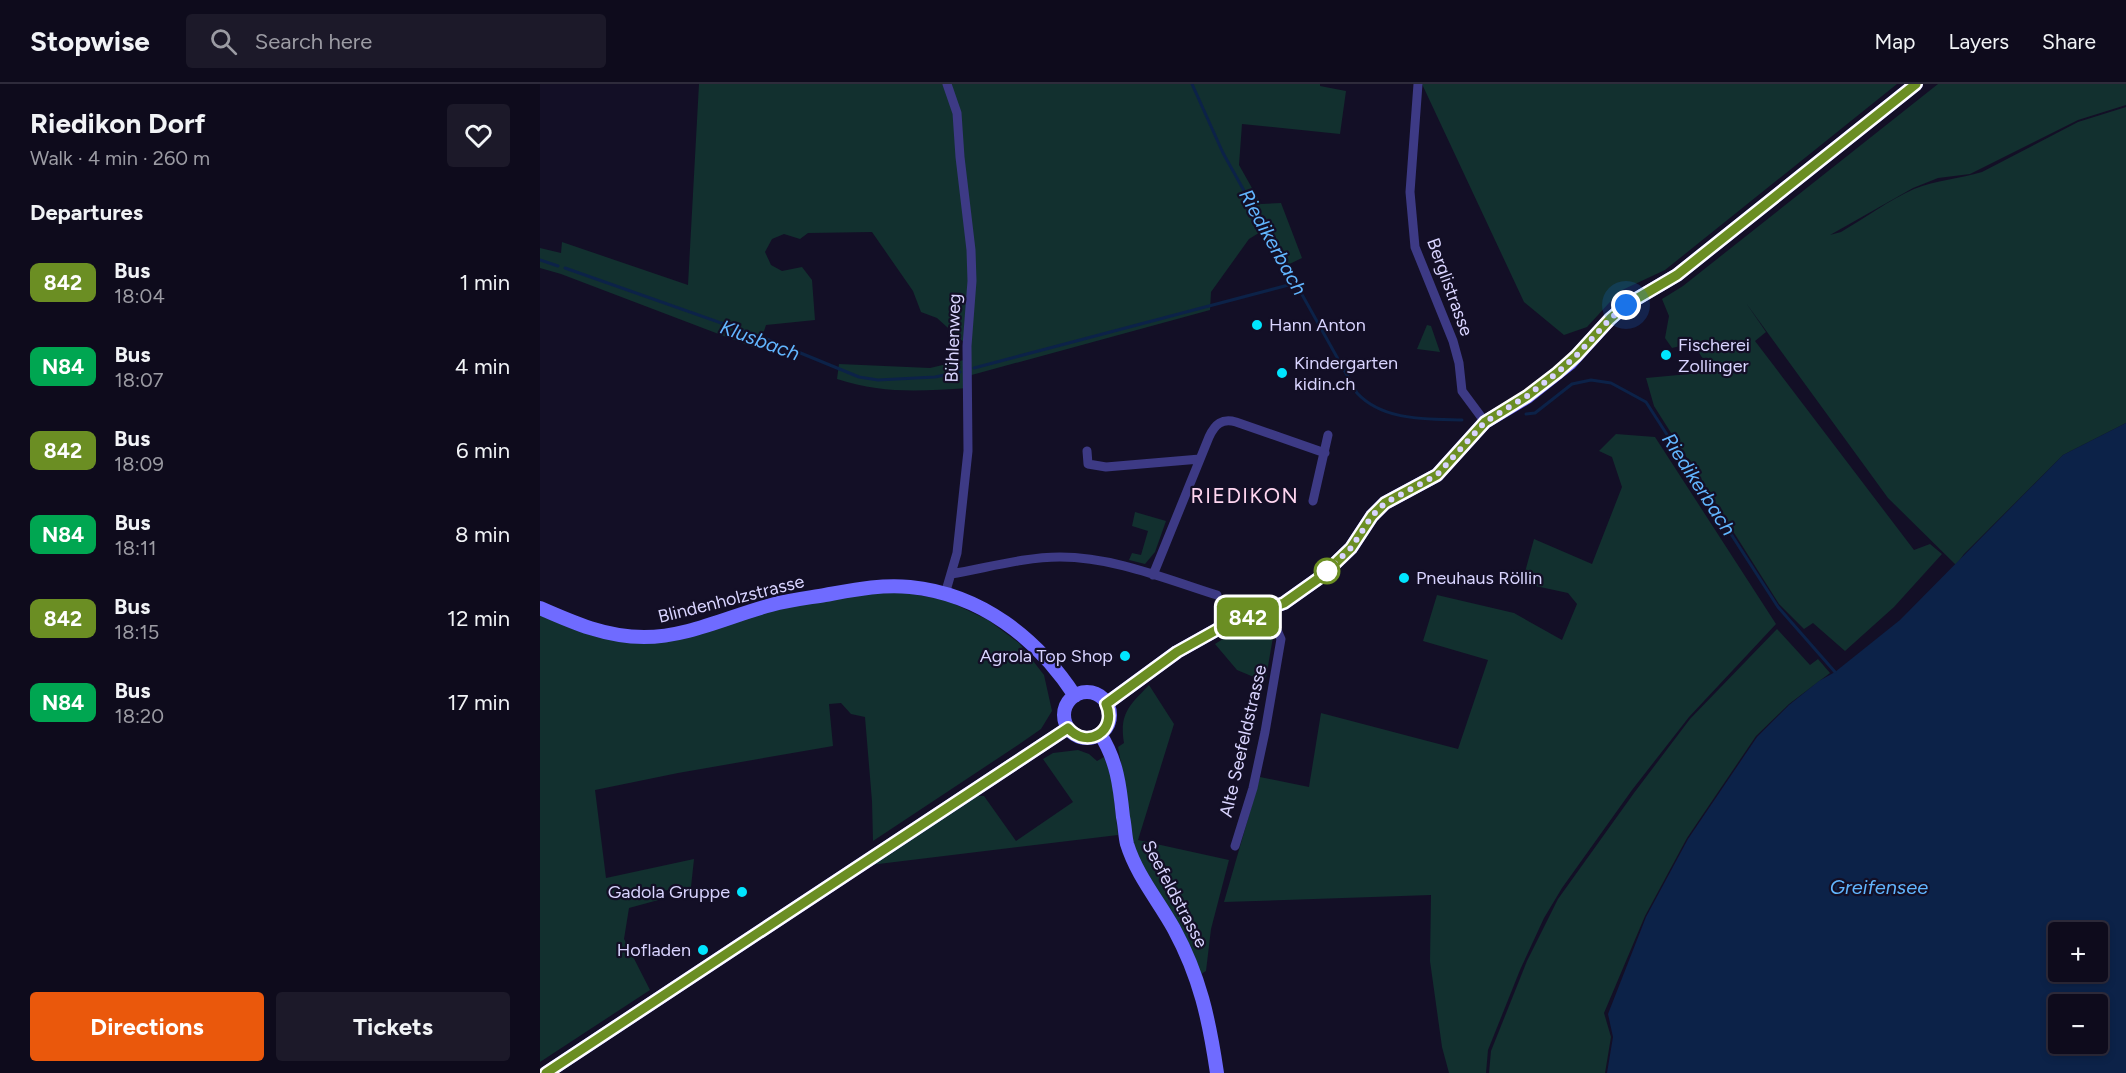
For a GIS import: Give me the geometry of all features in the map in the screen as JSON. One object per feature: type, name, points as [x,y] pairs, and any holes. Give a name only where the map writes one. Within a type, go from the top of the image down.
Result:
[{"type":"main road","points":[[1106,704],[1177,652],[1227,624],[1268,610],[1297,594],[1327,571],[1351,548],[1379,508],[1403,492],[1437,475],[1485,422],[1527,396],[1557,373],[1626,305],[1677,275],[1916,84]]},
{"type":"main road","name":"Blindenholzstrasse","points":[[540,608],[574,624],[599,632],[645,637],[687,631],[771,605],[871,587],[910,586],[945,594],[991,612],[1026,637],[1052,664],[1075,696]]},
{"type":"main road","points":[[1088,692],[1102,698],[1106,704],[1110,717],[1100,734],[1086,738],[1072,733],[1068,728],[1064,714],[1069,700],[1075,696],[1088,692]]},
{"type":"main road","points":[[546,1073],[1068,728]]},
{"type":"main road","name":"Seefeldstrasse","points":[[1100,734],[1110,750],[1117,769],[1126,842],[1135,866],[1173,927],[1197,979],[1211,1030],[1217,1073]]},
{"type":"street","name":"Bühlenweg","points":[[945,594],[957,553],[968,450],[968,346],[972,266],[956,104],[947,84]]},
{"type":"street","name":"Berglistrasse","points":[[1418,84],[1410,192],[1415,247],[1453,341],[1459,363],[1463,394],[1485,422]]},
{"type":"street","points":[[1153,575],[1212,430],[1218,423],[1225,420],[1236,422],[1325,453]]},
{"type":"street","points":[[1313,501],[1328,435]]},
{"type":"street","points":[[1087,451],[1088,464],[1106,468],[1134,463],[1200,459]]},
{"type":"street","points":[[951,574],[1040,558],[1059,557],[1106,562],[1217,595]]},
{"type":"street","name":"Alte Seefeldstrasse","points":[[1235,846],[1253,788],[1263,743],[1281,639],[1268,610]]},
{"type":"green space","points":[[699,84],[1320,84],[1320,86],[1346,91],[1340,134],[1242,124],[1239,165],[1261,204],[1281,203],[1302,258],[1281,268],[1262,231],[1249,239],[1211,292],[1210,310],[968,376],[968,388],[918,390],[870,387],[837,379],[839,364],[930,368],[968,359],[967,345],[937,318],[921,312],[913,291],[872,232],[808,233],[800,239],[784,234],[772,239],[765,252],[771,265],[782,271],[802,267],[812,280],[815,320],[766,325],[758,349],[540,268],[540,248],[561,253],[562,242],[688,285]]},
{"type":"green space","points":[[1422,84],[1897,84],[1665,270],[1620,291],[1587,327],[1564,335],[1524,302]]},
{"type":"green space","points":[[1938,84],[2126,84],[2126,105],[2078,120],[1970,174],[1938,178],[1913,188],[1830,235],[1841,232],[1914,189],[1982,172],[2078,122],[2126,107],[2126,423],[2063,455],[1964,554],[1956,565],[1888,498],[1746,303],[1766,332],[1755,341],[1914,550],[1930,544],[1942,554],[1894,607],[1845,651],[1813,623],[1804,629],[1779,604],[1654,406],[1646,378],[1711,372],[1693,343],[1672,348],[1665,338],[1669,316],[1662,299],[1683,286]]},
{"type":"green space","points":[[1427,325],[1431,326],[1440,352],[1417,349]]},
{"type":"green space","points":[[1616,434],[1655,437],[1776,624],[1689,717],[1632,790],[1562,888],[1544,918],[1520,970],[1488,1050],[1486,1073],[1449,1073],[1442,1047],[1430,961],[1431,895],[1224,902],[1260,777],[1309,787],[1321,713],[1458,749],[1488,660],[1423,641],[1437,595],[1514,613],[1562,640],[1577,604],[1568,593],[1522,583],[1534,539],[1592,564],[1622,487],[1612,457],[1599,451]]},
{"type":"green space","points":[[1135,512],[1166,521],[1155,552],[1145,564],[1129,560],[1132,553],[1141,555],[1148,531],[1132,526]]},
{"type":"green space","points":[[871,587],[946,600],[988,620],[1019,643],[1044,675],[1052,711],[1041,729],[873,841],[865,717],[851,714],[841,703],[829,704],[833,746],[595,790],[606,878],[694,859],[691,887],[661,891],[662,899],[629,908],[624,939],[650,990],[540,1062],[540,608],[645,637]]},
{"type":"green space","points":[[1256,624],[1266,626],[1273,637],[1266,678],[1261,680],[1237,670],[1215,644]]},
{"type":"green space","points":[[1777,629],[1810,665],[1818,659],[1830,673],[1789,704],[1756,736],[1687,838],[1645,916],[1604,1013],[1611,1037],[1605,1073],[1489,1073],[1491,1051],[1527,961],[1558,899],[1690,719]]},
{"type":"green space","points":[[1149,685],[1174,724],[1138,840],[1229,860],[1211,929],[1206,971],[1201,974],[1138,860],[1129,826],[1118,747],[1124,743],[1123,724],[1128,710]]},
{"type":"green space","points":[[1078,750],[1089,754],[1097,761],[1104,757],[1112,779],[1118,835],[870,865],[974,796],[984,796],[1016,841],[1073,802],[1043,759],[1053,753]]},
{"type":"water","name":"Greifensee","points":[[2126,423],[2126,1073],[1607,1073],[1613,1037],[1608,1014],[1646,917],[1688,839],[1757,737],[1789,705],[1900,620],[2063,455]]},
{"type":"waterway","name":"Riedikerbach","points":[[1192,84],[1223,153],[1357,393],[1379,409],[1392,414],[1462,420]]},
{"type":"waterway","name":"Klusbach","points":[[540,260],[558,266]]},
{"type":"waterway","name":"Klusbach","points":[[565,268],[764,338],[859,377],[878,380],[935,377],[960,372]]},
{"type":"waterway","name":"Klusbach","points":[[974,368],[1296,283]]},
{"type":"waterway","name":"Riedikerbach","points":[[1526,414],[1535,413],[1572,384],[1591,380],[1611,383],[1646,402],[1778,607],[1835,672]]},
{"type":"bus line","name":"842","points":[[546,1073],[1068,728],[1079,737],[1086,738],[1100,734],[1110,717],[1106,704],[1177,652],[1227,624],[1268,610],[1297,594],[1347,552],[1372,516],[1385,503],[1437,475],[1485,422],[1527,396],[1557,373],[1626,305],[1677,275],[1916,84]]},
{"type":"place","name":"Hann Anton","points":[[1257,325]]},
{"type":"place","name":"Fischerei Zollinger","points":[[1666,355]]},
{"type":"place","name":"Kindergarten kidin.ch","points":[[1282,373]]},
{"type":"place","name":"Pneuhaus Röllin","points":[[1404,578]]},
{"type":"place","name":"Agrola Top Shop","points":[[1125,656]]},
{"type":"place","name":"Gadola Gruppe","points":[[742,892]]},
{"type":"place","name":"Hofladen","points":[[703,950]]},
{"type":"district","name":"RIEDIKON","points":[[1245,495]]},
{"type":"route","points":[[1327,571],[1351,548],[1372,516],[1385,503],[1437,475],[1485,422],[1527,396],[1557,373],[1626,305]]}]
